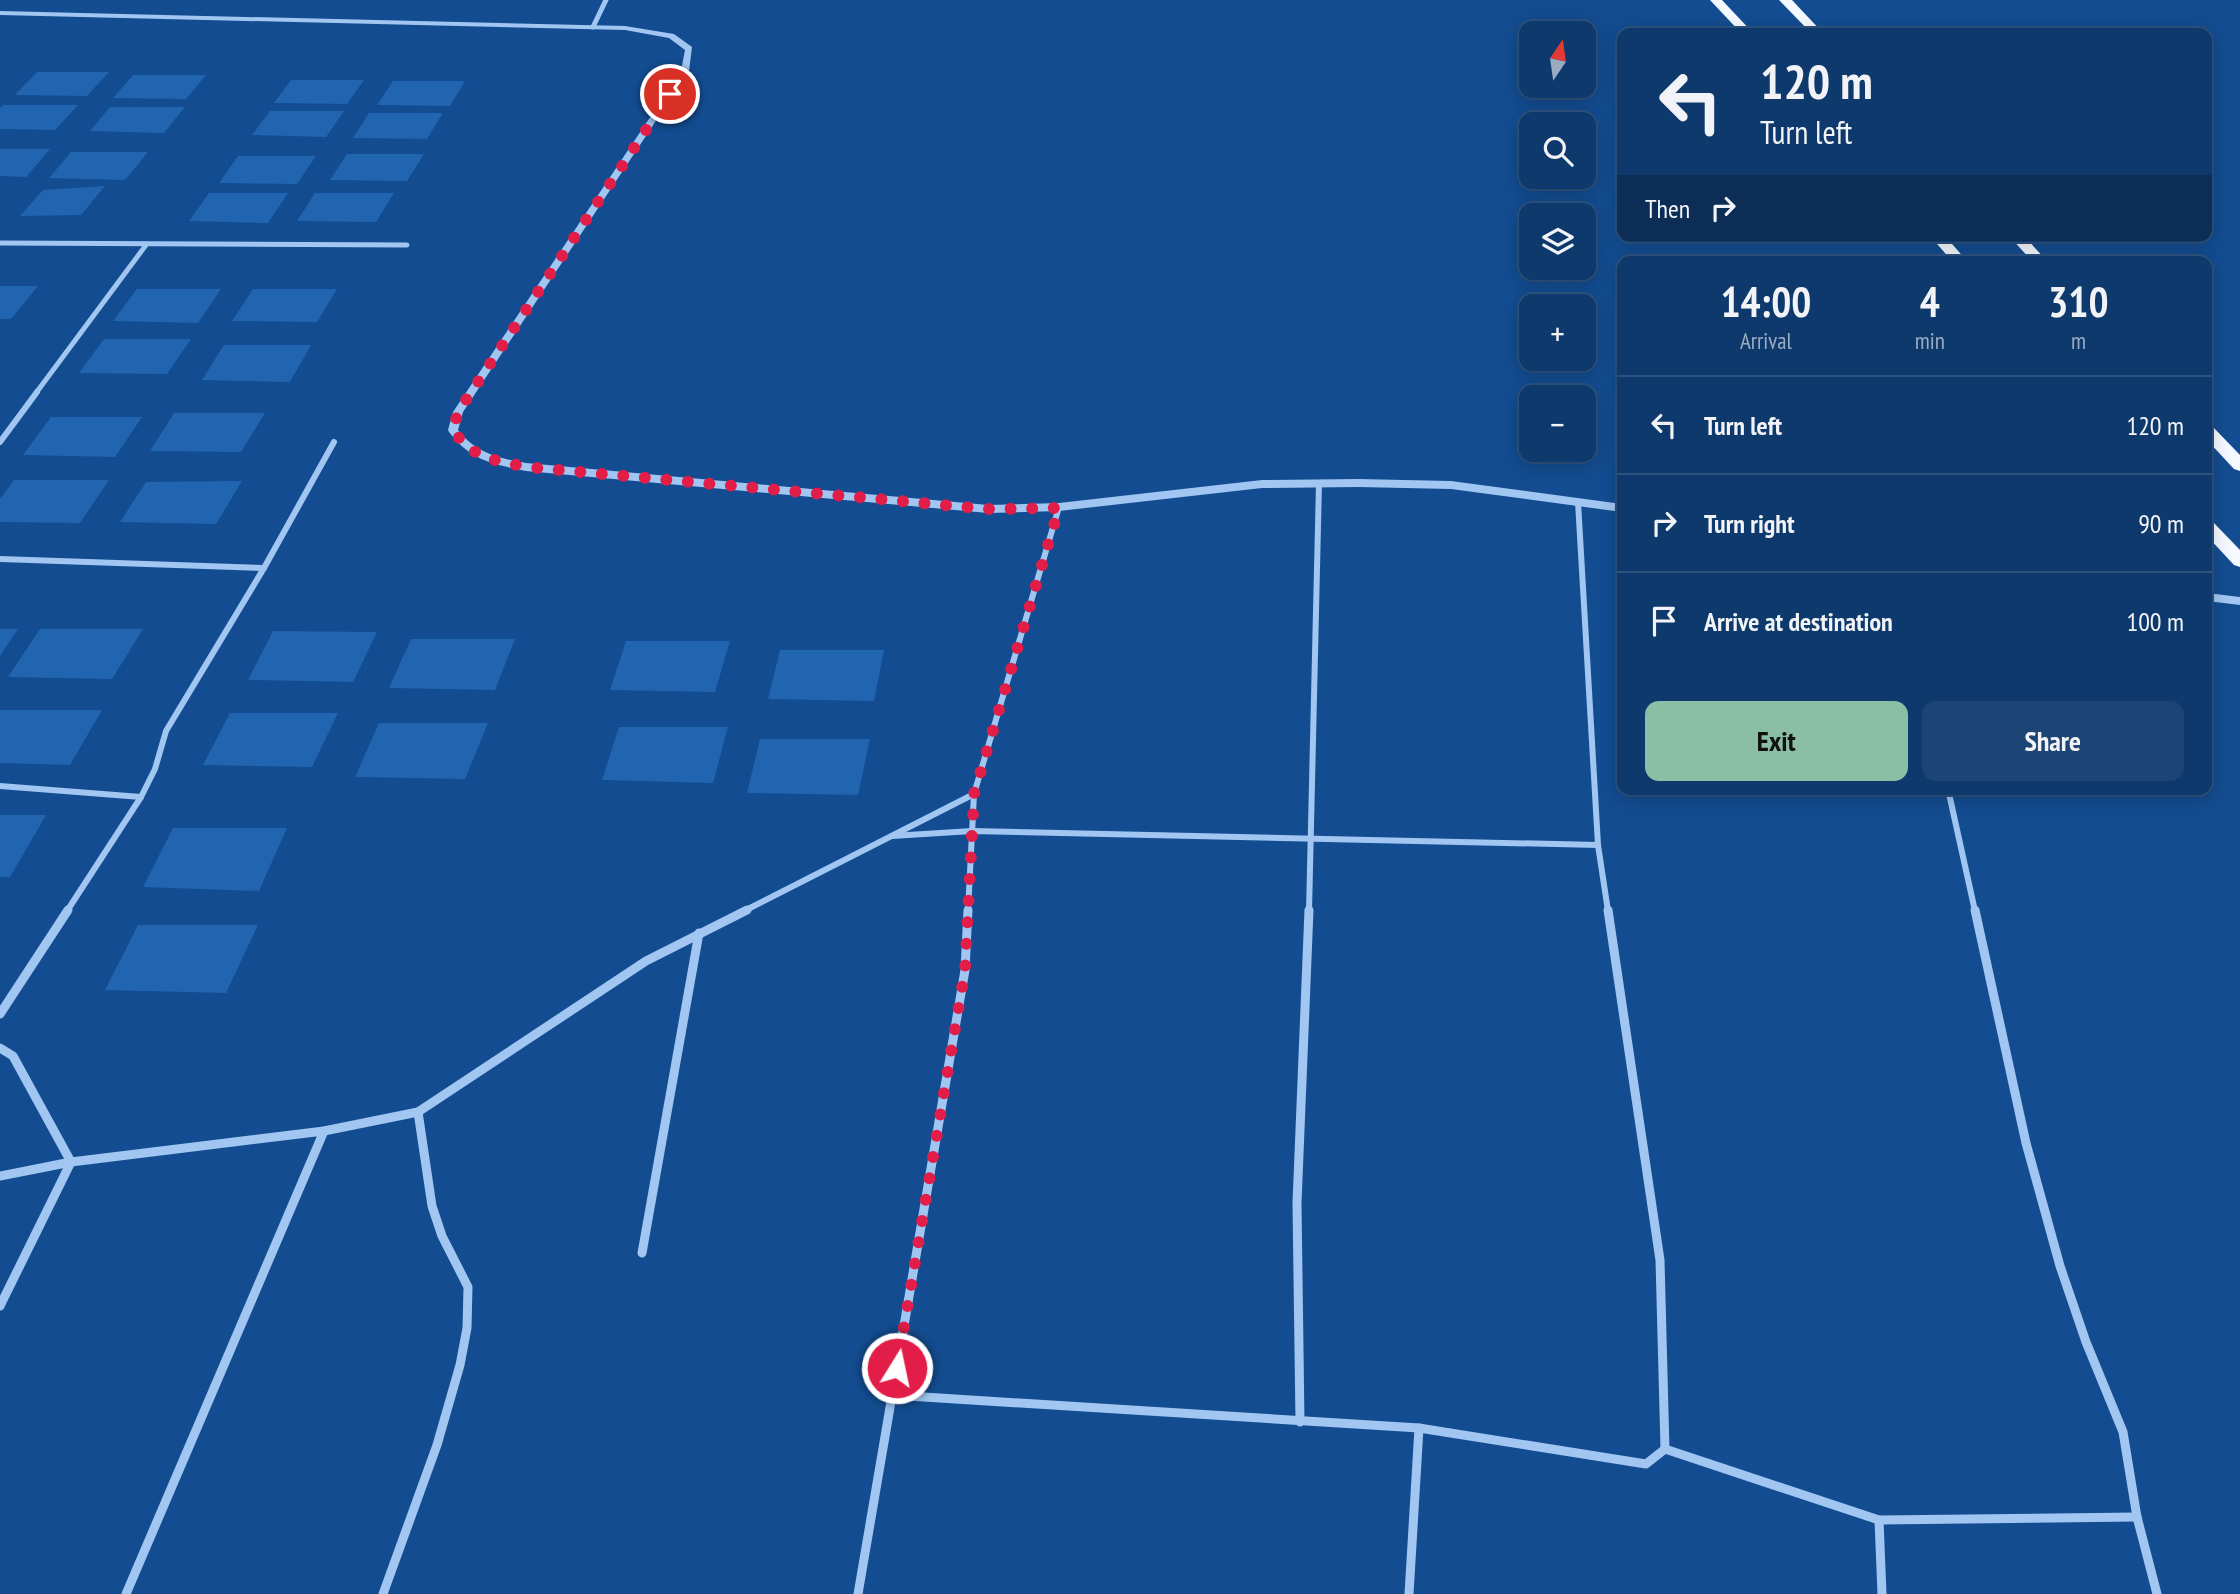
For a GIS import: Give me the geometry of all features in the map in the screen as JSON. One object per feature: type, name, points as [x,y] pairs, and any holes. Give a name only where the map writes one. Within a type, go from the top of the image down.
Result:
[{"type":"highway","points":[[1716,0],[1743,28]]},
{"type":"highway","points":[[1785,0],[1812,28]]},
{"type":"highway","points":[[1943,242],[1955,256]]},
{"type":"highway","points":[[2022,242],[2035,256]]},
{"type":"highway","points":[[2212,436],[2240,464]]},
{"type":"highway","points":[[2212,531],[2240,561]]},
{"type":"street","points":[[593,27],[606,0]]},
{"type":"street","points":[[0,13],[625,28],[671,36],[689,49],[685,71],[458,412],[453,430],[465,448],[486,459],[526,467],[988,509],[1059,508],[1262,484],[1318,483],[1451,485],[1617,507]]},
{"type":"street","points":[[0,243],[407,245]]},
{"type":"street","points":[[0,442],[146,245]]},
{"type":"street","points":[[0,1014],[141,797],[155,769],[166,731],[264,568],[334,442]]},
{"type":"street","points":[[1300,1422],[1297,1203],[1312,838],[1318,483]]},
{"type":"street","points":[[1578,502],[1598,845],[1660,1260],[1665,1449]]},
{"type":"street","points":[[858,1594],[965,970],[974,794],[1059,508]]},
{"type":"street","points":[[0,559],[264,568]]},
{"type":"street","points":[[2212,598],[2240,601]]},
{"type":"street","points":[[0,786],[141,797]]},
{"type":"street","points":[[0,1176],[71,1162],[231,1140],[324,1131],[418,1112],[646,961],[974,794]]},
{"type":"street","points":[[1949,795],[2026,1143],[2060,1266],[2086,1342],[2123,1432],[2137,1517],[2157,1594]]},
{"type":"street","points":[[889,836],[972,831],[1598,845]]},
{"type":"street","points":[[642,1253],[699,933]]},
{"type":"street","points":[[0,1048],[13,1056],[71,1162]]},
{"type":"street","points":[[383,1594],[446,1412],[465,1341],[469,1290],[442,1236],[426,1188],[418,1112]]},
{"type":"street","points":[[126,1594],[324,1131]]},
{"type":"street","points":[[0,1306],[71,1162]]},
{"type":"street","points":[[892,1395],[1419,1428],[1646,1464],[1665,1449]]},
{"type":"street","points":[[1409,1594],[1419,1428]]},
{"type":"street","points":[[1665,1449],[1879,1520],[2137,1517]]},
{"type":"street","points":[[1879,1520],[1882,1594]]},
{"type":"building","points":[[37,72],[109,72],[87,96],[15,95]]},
{"type":"building","points":[[133,75],[206,75],[186,99],[113,98]]},
{"type":"building","points":[[291,80],[364,80],[347,104],[274,103]]},
{"type":"building","points":[[393,81],[465,81],[450,106],[377,105]]},
{"type":"building","points":[[3,105],[78,105],[55,130],[0,129],[0,108]]},
{"type":"building","points":[[110,107],[185,107],[164,133],[90,131]]},
{"type":"building","points":[[270,111],[344,111],[326,137],[252,135]]},
{"type":"building","points":[[369,113],[443,113],[427,139],[353,138]]},
{"type":"building","points":[[0,149],[50,149],[26,177],[0,176]]},
{"type":"building","points":[[71,152],[148,152],[125,180],[49,178]]},
{"type":"building","points":[[347,154],[424,154],[407,181],[330,180]]},
{"type":"building","points":[[238,156],[316,156],[297,184],[219,183]]},
{"type":"building","points":[[105,186],[81,215],[20,216],[43,190]]},
{"type":"building","points":[[209,193],[288,193],[268,223],[189,221]]},
{"type":"building","points":[[315,193],[394,193],[376,222],[297,221]]},
{"type":"building","points":[[0,286],[38,286],[11,319],[0,319]]},
{"type":"building","points":[[137,289],[221,289],[198,323],[113,321]]},
{"type":"building","points":[[253,289],[337,289],[317,322],[232,321]]},
{"type":"building","points":[[104,339],[191,339],[167,374],[79,373]]},
{"type":"building","points":[[224,345],[311,345],[290,382],[202,380]]},
{"type":"building","points":[[174,413],[265,413],[241,452],[150,451]]},
{"type":"building","points":[[51,417],[142,417],[115,457],[23,455]]},
{"type":"building","points":[[14,480],[109,480],[80,523],[0,522],[0,499]]},
{"type":"building","points":[[242,481],[216,524],[120,522],[146,482]]},
{"type":"building","points":[[0,629],[18,629],[0,656]]},
{"type":"building","points":[[40,629],[143,629],[112,679],[8,677]]},
{"type":"building","points":[[273,631],[377,632],[353,682],[248,680]]},
{"type":"building","points":[[411,639],[515,639],[495,690],[389,688]]},
{"type":"building","points":[[626,641],[730,641],[715,692],[610,690]]},
{"type":"building","points":[[780,650],[884,650],[874,701],[768,699]]},
{"type":"building","points":[[0,710],[102,710],[70,765],[0,763]]},
{"type":"building","points":[[230,713],[338,713],[312,767],[203,765]]},
{"type":"building","points":[[379,723],[488,723],[465,779],[355,777]]},
{"type":"building","points":[[619,727],[728,727],[713,783],[602,780]]},
{"type":"building","points":[[760,739],[870,739],[858,795],[747,793]]},
{"type":"building","points":[[0,815],[46,815],[10,877],[0,877]]},
{"type":"building","points":[[173,828],[287,828],[259,891],[143,887]]},
{"type":"building","points":[[138,925],[258,925],[226,993],[105,990]]},
{"type":"route","points":[[670,94],[458,412],[453,430],[465,448],[486,459],[526,467],[988,509],[1059,508],[974,794],[965,970],[897,1368]]}]
